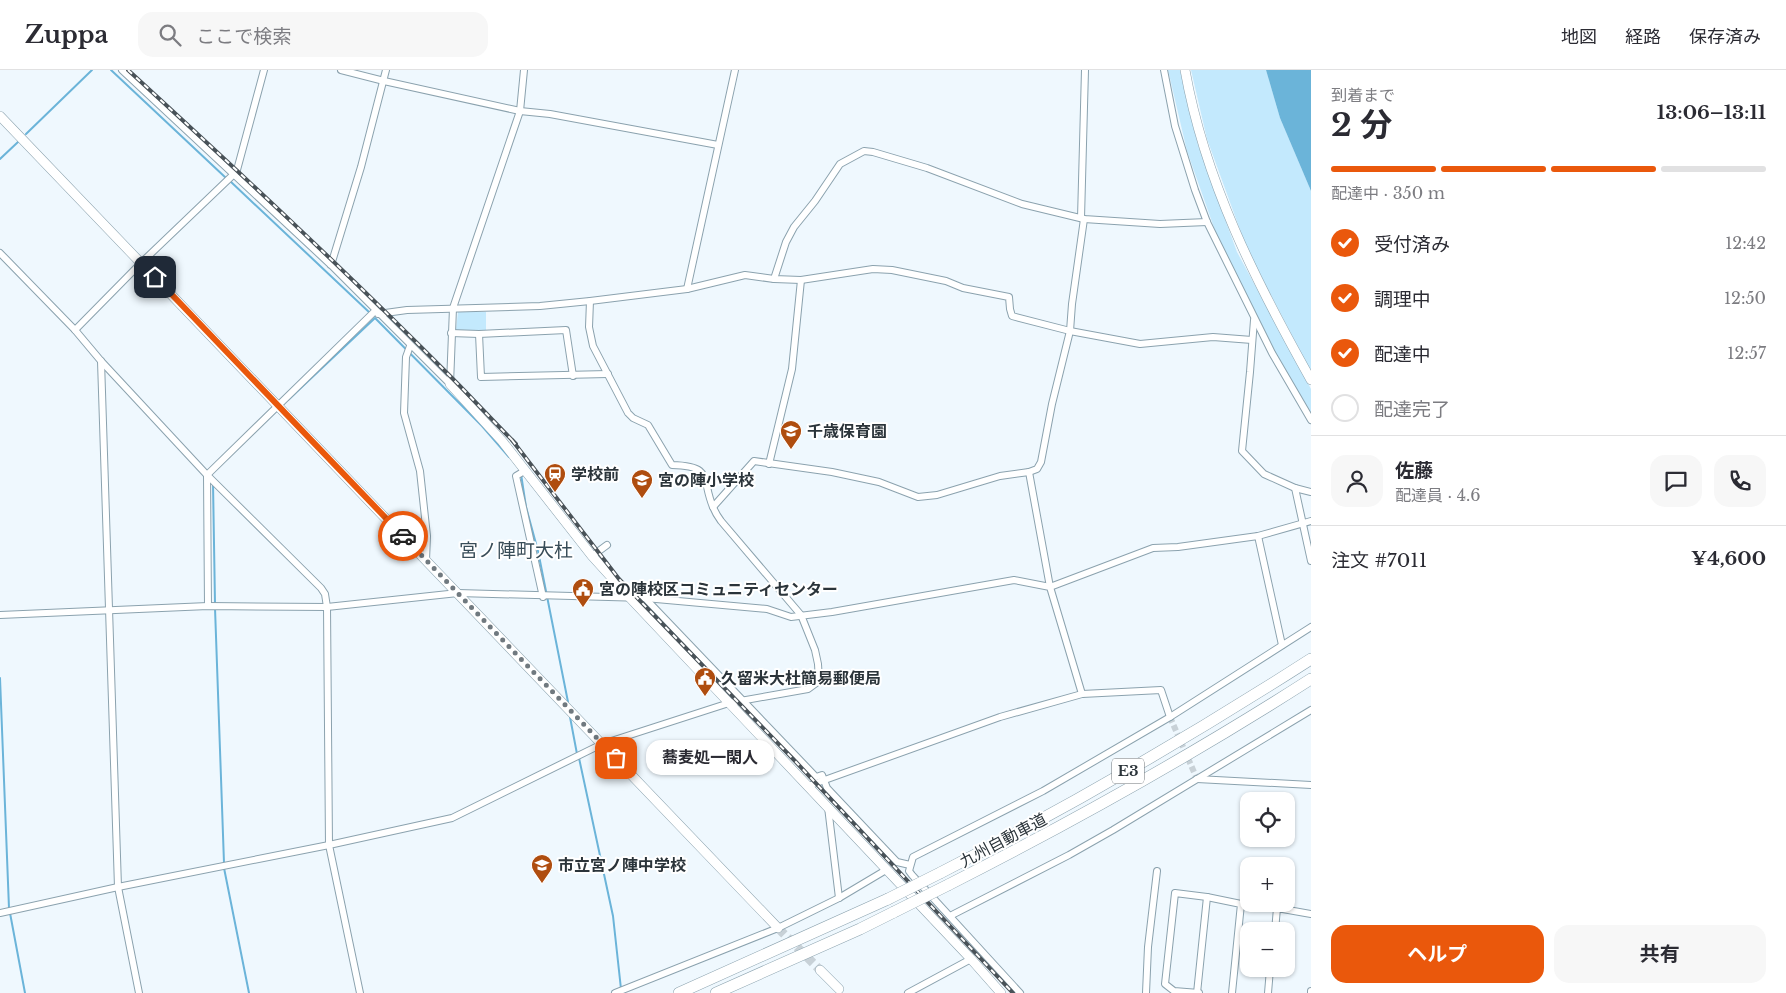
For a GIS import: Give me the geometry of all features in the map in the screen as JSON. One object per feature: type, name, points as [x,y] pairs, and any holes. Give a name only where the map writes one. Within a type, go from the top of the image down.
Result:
[{"type":"highway","name":"九州自動車道","points":[[679,993],[888,898],[1000,842],[1126,772],[1230,711],[1311,659]]},
{"type":"highway","name":"九州自動車道","points":[[716,993],[860,929],[1007,855],[1238,725],[1311,679]]},
{"type":"street","points":[[122,70],[331,265],[450,384],[526,470],[592,556],[1001,993]]},
{"type":"street","points":[[75,330],[237,170],[264,70]]},
{"type":"street","points":[[341,70],[520,111],[550,114],[718,145]]},
{"type":"street","points":[[331,265],[361,167],[386,70]]},
{"type":"street","points":[[450,384],[453,308],[520,111],[524,70]]},
{"type":"street","points":[[687,289],[735,70]]},
{"type":"street","points":[[713,507],[754,461],[832,472],[879,482],[918,497],[937,495],[1000,476],[1037,469],[1041,462],[1052,404],[1070,331],[1083,218],[1085,70]]},
{"type":"street","points":[[1164,70],[1175,126],[1207,222],[1276,360],[1311,420]]},
{"type":"street","points":[[1185,70],[1202,142],[1224,207],[1264,295],[1311,380]]},
{"type":"street","points":[[0,116],[778,928]]},
{"type":"street","points":[[774,279],[786,242],[794,227],[815,201],[840,164],[864,151],[927,168],[1022,204],[1083,218],[1160,224],[1207,222]]},
{"type":"street","points":[[0,253],[75,330],[101,361],[207,474],[326,594],[329,845],[360,993]]},
{"type":"street","points":[[208,606],[207,474],[377,312],[540,306],[687,289],[746,275],[800,280],[873,269],[892,270],[928,277],[964,288],[1009,296],[1012,316],[1070,331],[1140,344],[1213,337],[1252,340]]},
{"type":"street","points":[[769,464],[792,369],[800,280]]},
{"type":"street","points":[[0,912],[452,818],[602,744],[729,703],[808,689],[819,681],[815,650],[801,615],[721,521],[713,507],[706,477],[701,472],[684,465],[672,465],[648,425],[628,413],[593,346],[589,327],[590,301]]},
{"type":"street","points":[[1254,318],[1242,451],[1261,472],[1295,488],[1311,492]]},
{"type":"street","points":[[451,333],[479,334],[566,330],[573,376]]},
{"type":"street","points":[[479,334],[481,377],[608,374]]},
{"type":"street","points":[[410,346],[406,357],[404,413],[420,471],[427,536],[426,560]]},
{"type":"street","points":[[101,361],[118,887],[139,993]]},
{"type":"street","points":[[526,470],[516,476],[543,596]]},
{"type":"street","points":[[1029,472],[1050,587],[1082,694]]},
{"type":"street","points":[[1295,488],[1311,561]]},
{"type":"street","points":[[0,614],[208,606],[327,607],[458,593],[645,598],[767,609],[791,617],[832,612],[1014,580],[1050,587],[1153,548],[1178,547],[1258,536],[1311,521]]},
{"type":"street","points":[[1258,536],[1282,645]]},
{"type":"street","points":[[592,556],[607,545]]},
{"type":"street","points":[[645,598],[745,700],[816,777],[822,775],[827,788],[897,862],[910,864]]},
{"type":"street","points":[[1020,993],[912,875],[909,871],[910,864],[914,858],[1043,790],[1170,717],[1311,627]]},
{"type":"street","points":[[808,786],[1000,717],[1082,694],[1161,690],[1170,717]]},
{"type":"street","points":[[950,916],[1069,855],[1166,799],[1311,710]]},
{"type":"street","points":[[1197,779],[1311,785]]},
{"type":"street","points":[[828,807],[839,898]]},
{"type":"street","points":[[615,993],[778,928],[839,898],[886,870]]},
{"type":"street","points":[[1146,993],[1148,947],[1157,872]]},
{"type":"street","points":[[1207,897],[1198,993],[1174,992],[1166,984],[1174,894],[1207,897],[1241,904],[1232,993]]},
{"type":"street","points":[[1276,922],[1277,908],[1311,914]]},
{"type":"street","points":[[908,993],[971,959]]},
{"type":"street","points":[[820,970],[839,988]]},
{"type":"street","points":[[1268,993],[1269,977]]},
{"type":"shaded area","points":[[1168,70],[1180,70],[1198,145],[1237,252],[1311,389],[1311,415],[1280,364],[1224,256],[1187,151]]},
{"type":"shaded area","points":[[1191,70],[1266,70],[1280,118],[1311,191],[1311,372],[1247,249],[1207,139]]},
{"type":"shaded area","points":[[458,312],[486,312],[486,330],[456,330]]},
{"type":"water","points":[[1266,70],[1311,70],[1311,191],[1280,118]]},
{"type":"waterway","points":[[26,134],[92,70]]},
{"type":"waterway","points":[[111,70],[226,178]]},
{"type":"waterway","points":[[0,159],[18,142]]},
{"type":"waterway","points":[[230,181],[370,313]]},
{"type":"waterway","points":[[288,400],[375,318],[482,426],[509,457]]},
{"type":"waterway","points":[[521,474],[526,507],[538,551],[568,702]]},
{"type":"waterway","points":[[213,483],[215,603]]},
{"type":"waterway","points":[[215,608],[224,863]]},
{"type":"waterway","points":[[0,678],[9,908]]},
{"type":"waterway","points":[[570,717],[577,754]]},
{"type":"waterway","points":[[579,758],[613,916],[621,989]]},
{"type":"waterway","points":[[224,868],[249,993]]},
{"type":"waterway","points":[[10,913],[25,993]]},
{"type":"tunnel","points":[[1170,717],[1197,779]]},
{"type":"tunnel","points":[[778,928],[820,970]]},
{"type":"railway","points":[[128,70],[331,259],[516,444]]},
{"type":"railway","points":[[512,440],[619,579],[796,762],[1013,993]]},
{"type":"way so far","points":[[403,536],[616,758]]},
{"type":"place","name":"千歳保育園","points":[[791,450]]},
{"type":"place","name":"学校前","points":[[555,493]]},
{"type":"place","name":"宮の陣小学校","points":[[642,499]]},
{"type":"place","name":"宮の陣校区コミュニティセンター","points":[[583,608]]},
{"type":"place","name":"久留米大杜簡易郵便局","points":[[705,697]]},
{"type":"place","name":"蕎麦処一閑人","points":[[616,758]]},
{"type":"place","name":"市立宮ノ陣中学校","points":[[542,884]]},
{"type":"district","name":"宮ノ陣町大杜","points":[[516,550]]},
{"type":"route","points":[[155,277],[403,536]]}]
